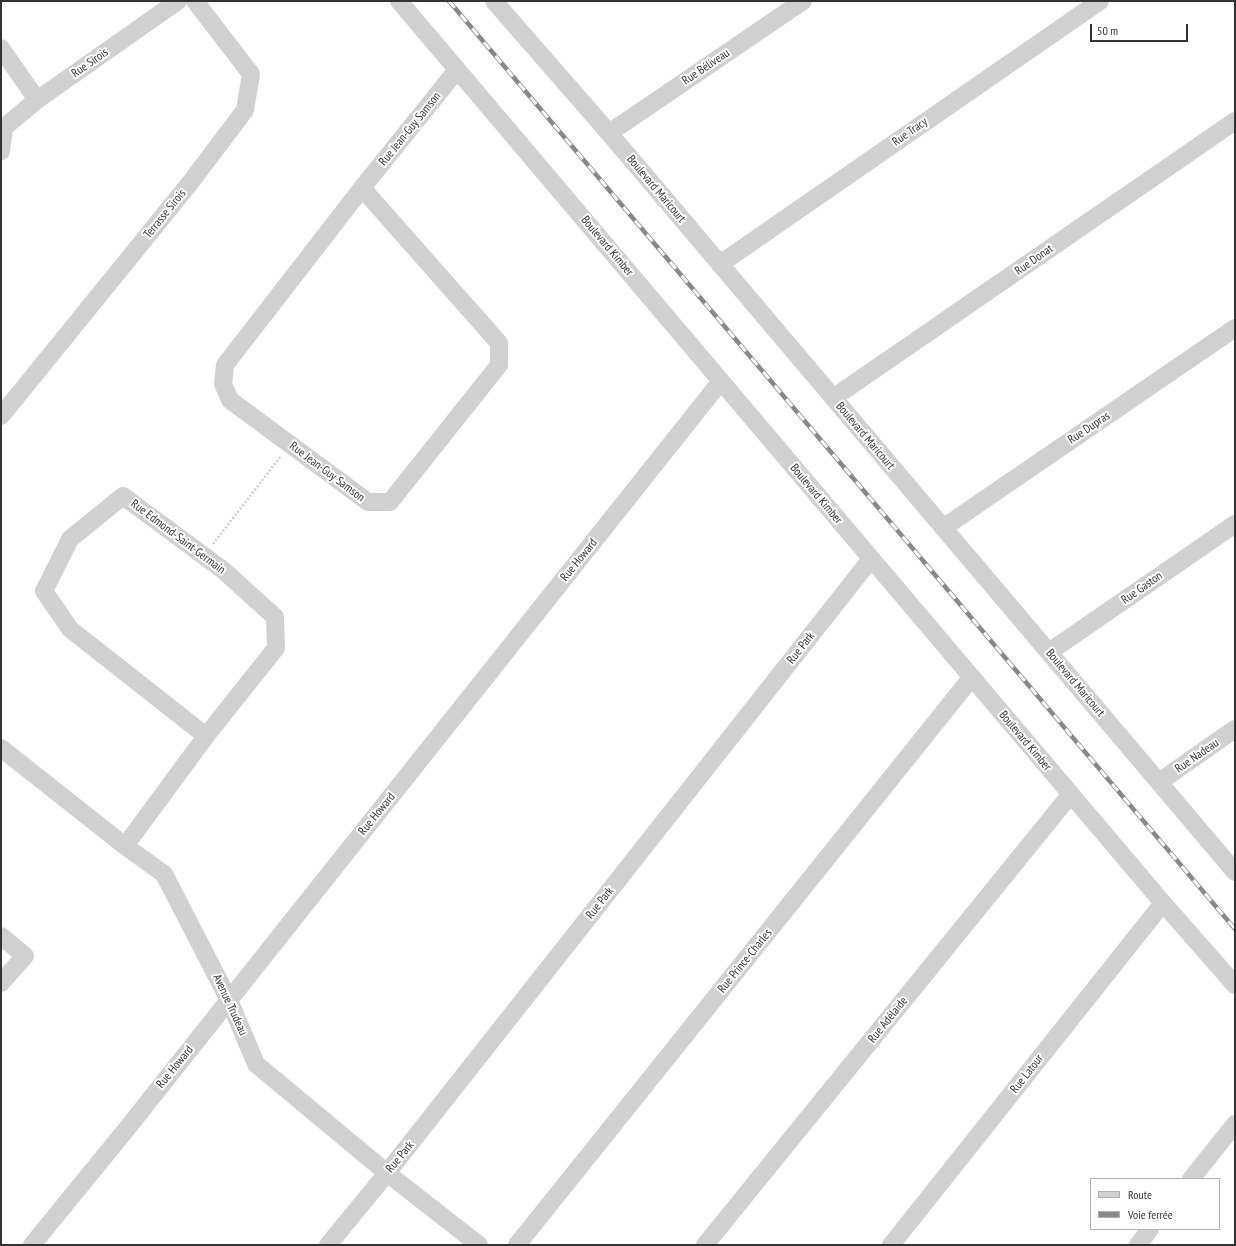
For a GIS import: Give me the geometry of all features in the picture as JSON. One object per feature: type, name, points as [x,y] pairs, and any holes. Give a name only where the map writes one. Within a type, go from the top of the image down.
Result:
[{"type":"street","name":"Rue Sirois","points":[[1,151],[2,129],[37,100],[178,1]]},
{"type":"street","name":"Terrasse Sirois","points":[[1,416],[190,183],[245,110],[251,74],[194,1]]},
{"type":"street","name":"Boulevard Kimber","points":[[399,1],[1163,903],[1235,985]]},
{"type":"street","name":"Boulevard Maricourt","points":[[495,1],[609,133],[1235,872]]},
{"type":"street","name":"Rue Béliveau","points":[[609,133],[803,1]]},
{"type":"street","name":"Rue Tracy","points":[[720,264],[1100,1]]},
{"type":"street","points":[[1,48],[37,100]]},
{"type":"street","name":"Rue Jean-Guy Samson","points":[[362,188],[499,343],[499,365],[390,502],[368,502],[230,400],[223,384],[225,365],[362,188],[457,70]]},
{"type":"street","name":"Rue Donat","points":[[833,398],[1235,121]]},
{"type":"street","name":"Rue Dupras","points":[[943,528],[1235,328]]},
{"type":"street","name":"Rue Howard","points":[[32,1245],[721,382]]},
{"type":"street","name":"Rue Edmond-Saint-Germain","points":[[125,846],[206,736],[276,648],[275,617],[223,570],[122,496],[70,539],[44,591],[70,629],[206,736]]},
{"type":"street","name":"Rue Gaston","points":[[1049,652],[1235,524]]},
{"type":"street","name":"Rue Park","points":[[328,1245],[387,1173],[871,559]]},
{"type":"street","name":"Rue Prince-Charles","points":[[517,1245],[972,677]]},
{"type":"street","name":"Rue Nadeau","points":[[1159,782],[1235,729]]},
{"type":"street","name":"Avenue Trudeau","points":[[1,748],[125,846],[164,874],[229,1000],[256,1064],[387,1173],[478,1245]]},
{"type":"street","name":"Rue Adélaïde","points":[[705,1245],[1071,794]]},
{"type":"street","name":"Rue Latour","points":[[891,1245],[1163,903]]},
{"type":"street","points":[[1,936],[25,956],[1,984]]},
{"type":"street","points":[[1192,1178],[1235,1124]]},
{"type":"street","points":[[1138,1245],[1149,1230]]},
{"type":"path","points":[[204,556],[290,445]]},
{"type":"railway","points":[[449,1],[1235,929]]}]
